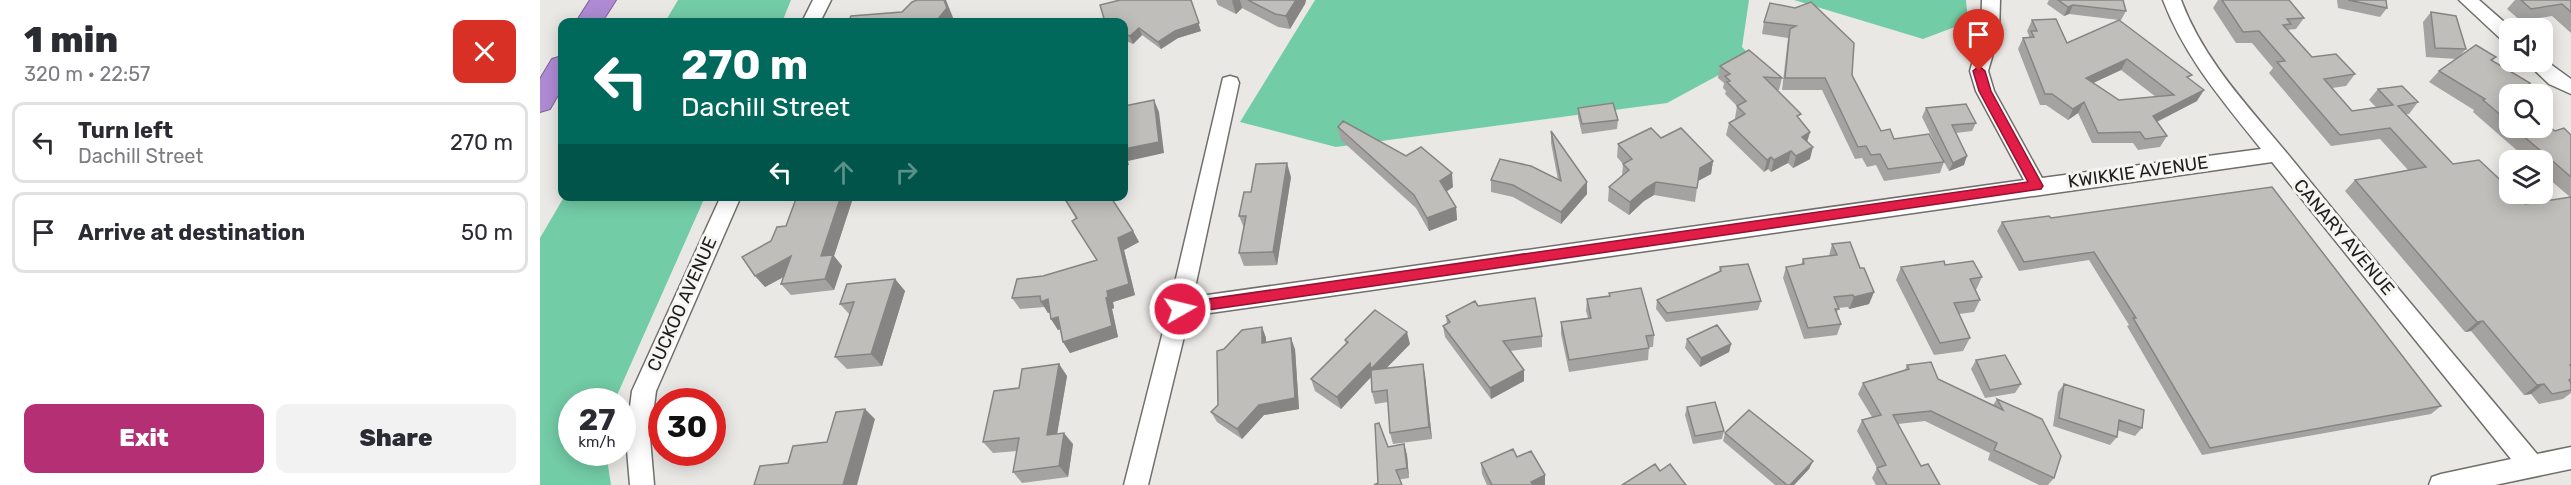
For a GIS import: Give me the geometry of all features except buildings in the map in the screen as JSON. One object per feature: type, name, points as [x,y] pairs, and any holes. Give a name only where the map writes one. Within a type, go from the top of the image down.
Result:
[{"type":"highway","points":[[592,18],[603,0]]},
{"type":"highway","points":[[540,102],[558,73]]},
{"type":"street","points":[[813,18],[822,0]]},
{"type":"street","points":[[1991,0],[1990,33],[1979,71],[1985,91],[2037,186]]},
{"type":"street","name":"CANARY AVENUE","points":[[2172,0],[2179,22],[2193,49],[2531,465]]},
{"type":"street","points":[[2468,0],[2499,28]]},
{"type":"street","points":[[2547,72],[2571,87]]},
{"type":"street","points":[[1136,485],[1180,309],[1230,83]]},
{"type":"street","name":"KWIKKIE AVENUE","points":[[1180,309],[2276,154]]},
{"type":"street","name":"CUCKOO AVENUE","points":[[642,485],[636,452],[638,420],[644,391],[729,201]]},
{"type":"street","points":[[2441,485],[2571,458]]},
{"type":"green space","points":[[678,0],[791,0],[784,18],[667,18]]},
{"type":"green space","points":[[1315,0],[1749,0],[1742,47],[1752,57],[1667,103],[1336,147],[1240,122]]},
{"type":"green space","points":[[1794,0],[1966,0],[1968,22],[1923,39]]},
{"type":"green space","points":[[562,201],[703,201],[620,388],[558,388],[558,466],[608,466],[611,485],[540,485],[540,238]]},
{"type":"route","points":[[1180,309],[2037,186],[1985,91],[1979,71]]}]
